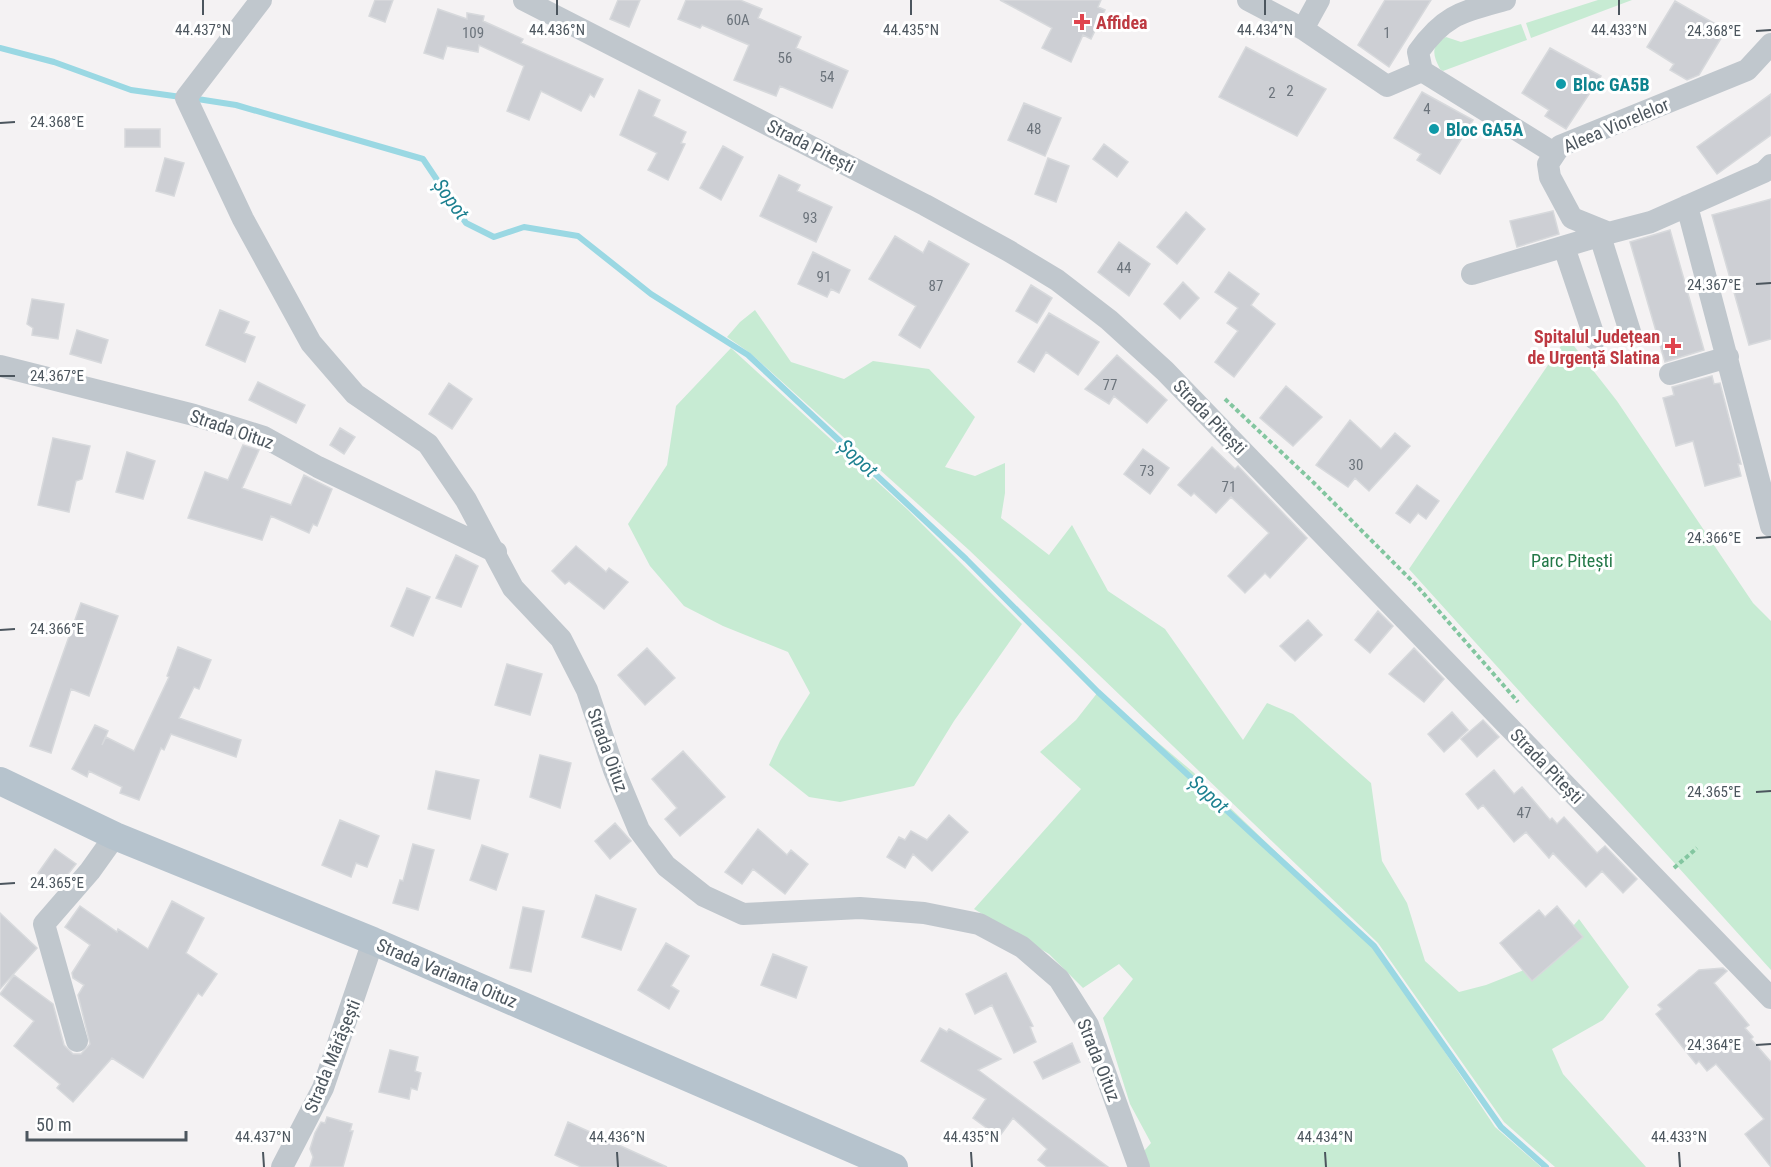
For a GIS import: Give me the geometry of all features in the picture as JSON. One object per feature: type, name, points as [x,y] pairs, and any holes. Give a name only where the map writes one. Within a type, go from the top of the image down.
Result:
[{"type":"main road","name":"Strada Varianta Oituz","points":[[0,781],[115,836],[373,941],[894,1167]]},
{"type":"street","points":[[261,0],[186,98],[243,219],[311,343],[355,394],[428,444],[466,500],[496,552]]},
{"type":"street","name":"Strada Pitești","points":[[524,0],[946,216],[1057,280],[1109,320],[1166,371],[1771,998]]},
{"type":"street","points":[[1248,0],[1303,29],[1387,86],[1422,71]]},
{"type":"street","points":[[1303,29],[1319,0]]},
{"type":"street","points":[[1505,0],[1458,13],[1433,30],[1418,52],[1422,71],[1554,153]]},
{"type":"street","name":"Aleea Viorelelor","points":[[1605,234],[1572,218],[1550,177],[1548,164],[1560,146],[1747,70],[1771,44]]},
{"type":"street","points":[[1472,274],[1651,222],[1764,172],[1771,165]]},
{"type":"street","points":[[1687,206],[1771,526]]},
{"type":"street","points":[[1605,234],[1631,335]]},
{"type":"street","points":[[1564,247],[1595,339]]},
{"type":"street","points":[[1670,375],[1728,357]]},
{"type":"street","name":"Strada Oituz","points":[[0,366],[194,415],[264,437],[318,467],[496,552],[513,588],[561,639],[587,690],[614,770],[639,830],[666,866],[705,896],[743,914],[860,908],[924,913],[978,924],[1022,947],[1059,979],[1088,1025],[1139,1167]]},
{"type":"street","points":[[77,1041],[44,924],[90,871],[115,836]]},
{"type":"street","name":"Strada Mărășești","points":[[282,1167],[323,1088],[373,941]]},
{"type":"path","points":[[1669,872],[1697,848]]},
{"type":"green space","points":[[1598,0],[1632,0],[1531,38],[1526,23]]},
{"type":"green space","points":[[1521,24],[1527,40],[1443,71],[1435,59],[1435,47],[1446,37],[1461,42]]},
{"type":"green space","points":[[755,310],[791,362],[844,379],[873,361],[929,369],[975,417],[945,467],[975,476],[1005,463],[1005,493],[1001,518],[1049,555],[1072,525],[1108,591],[1165,629],[1243,740],[1267,703],[1293,714],[1371,783],[1382,861],[1407,903],[1425,961],[1459,992],[1486,985],[1542,963],[1579,919],[1629,987],[1603,1020],[1552,1049],[1563,1074],[1646,1167],[1555,1167],[1504,1122],[1378,943],[969,550],[750,353],[727,337]]},
{"type":"green space","name":"Parc Pitești","points":[[1567,337],[1617,401],[1753,603],[1771,621],[1771,970],[1409,569]]},
{"type":"green space","points":[[731,348],[908,510],[1022,624],[954,721],[914,786],[840,802],[809,797],[769,765],[780,741],[810,693],[788,652],[723,626],[684,606],[650,566],[628,524],[667,465],[676,406]]},
{"type":"green space","points":[[1098,692],[1193,772],[1374,946],[1495,1127],[1541,1167],[1150,1167],[1144,1151],[1151,1143],[1130,1104],[1103,1018],[1133,979],[1119,964],[1083,988],[1049,954],[974,909],[1081,789],[1040,752],[1076,720]]},
{"type":"building","points":[[375,0],[393,0],[385,22],[369,16]]},
{"type":"building","points":[[618,0],[640,0],[629,27],[610,19]]},
{"type":"building","points":[[686,0],[740,0],[762,9],[758,18],[801,37],[796,48],[848,71],[832,108],[780,86],[776,96],[734,80],[749,45],[702,25],[700,28],[678,19]]},
{"type":"building","points":[[1000,0],[1101,0],[1098,7],[1105,10],[1091,39],[1083,35],[1071,62],[1042,48],[1052,28]]},
{"type":"building","points":[[1385,0],[1431,0],[1389,67],[1358,45]]},
{"type":"building","points":[[1675,1],[1726,30],[1699,75],[1687,80],[1670,70],[1674,64],[1647,47]]},
{"type":"building","points":[[438,9],[467,19],[467,13],[484,16],[483,21],[523,39],[521,43],[603,79],[594,97],[590,94],[581,111],[541,91],[529,120],[507,111],[524,66],[479,45],[478,52],[447,46],[443,59],[424,53]]},
{"type":"building","points":[[1246,47],[1326,89],[1297,136],[1219,97]]},
{"type":"building","name":"Bloc GA5B","points":[[1550,48],[1601,76],[1566,129],[1545,116],[1549,110],[1522,93]]},
{"type":"building","points":[[639,90],[660,100],[653,116],[686,132],[681,143],[685,144],[668,180],[648,170],[657,153],[620,135]]},
{"type":"building","name":"Bloc GA5A","points":[[1422,92],[1473,120],[1440,174],[1417,160],[1421,154],[1394,138]]},
{"type":"building","points":[[1771,94],[1771,135],[1717,174],[1697,147]]},
{"type":"building","points":[[1024,103],[1061,118],[1045,156],[1008,140]]},
{"type":"building","points":[[125,129],[160,129],[160,147],[125,147]]},
{"type":"building","points":[[1104,144],[1128,162],[1117,177],[1093,159]]},
{"type":"building","points":[[723,146],[743,157],[721,200],[700,188]]},
{"type":"building","points":[[165,158],[184,163],[174,196],[156,191]]},
{"type":"building","points":[[1048,158],[1069,166],[1056,202],[1035,194]]},
{"type":"building","points":[[779,175],[800,185],[797,191],[832,207],[816,242],[760,216]]},
{"type":"building","points":[[1771,199],[1771,339],[1749,345],[1712,215]]},
{"type":"building","points":[[1553,211],[1559,234],[1517,247],[1510,221]]},
{"type":"building","points":[[1186,212],[1205,229],[1177,264],[1157,247]]},
{"type":"building","points":[[1670,230],[1704,350],[1665,362],[1630,242]]},
{"type":"building","points":[[895,236],[923,253],[929,241],[969,264],[920,348],[899,335],[916,306],[869,279]]},
{"type":"building","points":[[1119,242],[1150,264],[1129,296],[1098,272]]},
{"type":"building","points":[[813,252],[850,270],[839,293],[831,289],[827,297],[798,284]]},
{"type":"building","points":[[1229,272],[1259,294],[1251,305],[1275,324],[1234,377],[1215,362],[1238,331],[1227,323],[1238,308],[1215,292]]},
{"type":"building","points":[[1183,282],[1199,298],[1180,319],[1164,304]]},
{"type":"building","points":[[1031,285],[1052,298],[1037,323],[1016,311]]},
{"type":"building","points":[[32,299],[64,304],[58,339],[32,335],[33,328],[27,324]]},
{"type":"building","points":[[220,310],[249,322],[244,333],[255,337],[245,362],[206,345]]},
{"type":"building","points":[[1049,313],[1099,342],[1078,375],[1046,352],[1034,372],[1018,362]]},
{"type":"building","points":[[77,330],[108,340],[101,363],[70,354]]},
{"type":"building","points":[[1117,355],[1167,400],[1147,423],[1114,396],[1109,404],[1085,389]]},
{"type":"building","points":[[1712,376],[1714,384],[1720,383],[1741,464],[1738,464],[1741,476],[1705,486],[1693,441],[1676,446],[1663,398],[1674,395],[1672,387]]},
{"type":"building","points":[[258,382],[305,405],[296,423],[249,400]]},
{"type":"building","points":[[449,383],[472,399],[452,429],[429,414]]},
{"type":"building","points":[[1286,386],[1322,417],[1293,446],[1260,418]]},
{"type":"building","points":[[1350,420],[1381,449],[1395,433],[1410,446],[1369,491],[1355,478],[1348,487],[1316,465]]},
{"type":"building","points":[[340,428],[355,437],[344,454],[330,445]]},
{"type":"building","points":[[53,438],[90,446],[82,479],[76,481],[69,512],[38,505]]},
{"type":"building","points":[[243,445],[259,450],[242,488],[291,505],[304,475],[332,489],[317,526],[313,524],[309,533],[271,516],[262,540],[188,518],[205,472],[228,480]]},
{"type":"building","points":[[1212,447],[1235,469],[1238,466],[1307,538],[1270,578],[1265,573],[1245,593],[1228,576],[1269,533],[1231,497],[1216,513],[1194,493],[1191,496],[1178,485]]},
{"type":"building","points":[[1143,449],[1169,468],[1150,494],[1124,474]]},
{"type":"building","points":[[127,452],[155,461],[143,499],[116,492]]},
{"type":"building","points":[[1417,485],[1439,501],[1426,519],[1418,513],[1410,523],[1396,513]]},
{"type":"building","points":[[576,546],[606,572],[609,568],[628,582],[604,609],[569,581],[565,584],[552,571]]},
{"type":"building","points":[[456,555],[478,566],[461,607],[436,598]]},
{"type":"building","points":[[407,588],[430,597],[413,636],[391,626]]},
{"type":"building","points":[[81,603],[118,616],[89,696],[71,689],[51,753],[30,746]]},
{"type":"building","points":[[1378,611],[1393,626],[1370,653],[1355,640]]},
{"type":"building","points":[[1308,620],[1322,635],[1295,661],[1280,646]]},
{"type":"building","points":[[178,647],[211,660],[199,689],[194,687],[179,718],[241,740],[236,757],[171,734],[164,750],[161,748],[139,800],[120,793],[122,787],[89,771],[87,777],[72,769],[95,725],[108,731],[102,745],[106,737],[134,751],[169,677],[167,676]]},
{"type":"building","points":[[647,648],[675,678],[645,705],[618,675]]},
{"type":"building","points":[[1414,648],[1444,679],[1424,702],[1389,674]]},
{"type":"building","points":[[507,664],[542,674],[530,715],[495,705]]},
{"type":"building","points":[[1452,712],[1468,730],[1444,752],[1428,734]]},
{"type":"building","points":[[1483,720],[1499,737],[1477,757],[1461,739]]},
{"type":"building","points":[[683,751],[725,797],[680,836],[665,819],[677,808],[652,779]]},
{"type":"building","points":[[540,755],[571,763],[560,808],[530,797]]},
{"type":"building","points":[[1494,770],[1514,794],[1522,787],[1550,820],[1552,818],[1557,824],[1564,817],[1597,853],[1605,846],[1637,879],[1623,893],[1602,871],[1586,887],[1553,853],[1549,858],[1526,832],[1514,842],[1483,805],[1478,809],[1466,794]]},
{"type":"building","points":[[436,771],[479,780],[470,819],[428,809]]},
{"type":"building","points":[[949,815],[968,832],[932,871],[913,854],[905,868],[887,857],[899,837],[905,840],[911,831],[927,840]]},
{"type":"building","points":[[340,820],[379,836],[367,867],[356,863],[351,877],[322,865]]},
{"type":"building","points":[[615,823],[631,841],[610,859],[595,841]]},
{"type":"building","points":[[758,829],[787,855],[791,850],[808,864],[785,894],[753,869],[742,884],[725,872]]},
{"type":"building","points":[[413,844],[434,850],[418,910],[393,903],[400,880],[403,881]]},
{"type":"building","points":[[482,845],[508,854],[496,890],[470,880]]},
{"type":"building","points":[[55,849],[76,864],[58,887],[38,873]]},
{"type":"building","points":[[596,895],[636,909],[621,950],[582,937]]},
{"type":"building","points":[[172,901],[204,918],[186,953],[217,974],[202,996],[198,993],[143,1078],[112,1058],[73,1102],[57,1088],[60,1084],[14,1046],[34,1021],[0,994],[14,975],[53,1004],[64,1045],[73,1054],[81,1054],[90,1044],[78,995],[84,985],[73,978],[72,973],[90,945],[65,927],[80,906],[117,932],[118,929],[148,949]]},
{"type":"building","points":[[1557,906],[1583,937],[1532,981],[1500,943],[1539,910],[1545,917]]},
{"type":"building","points":[[523,907],[544,911],[531,972],[510,968]]},
{"type":"building","points":[[0,913],[37,948],[0,989]]},
{"type":"building","points":[[666,943],[689,956],[671,986],[679,991],[669,1009],[638,990]]},
{"type":"building","points":[[773,954],[807,967],[796,998],[761,985]]},
{"type":"building","points":[[1723,968],[1727,971],[1714,983],[1749,1025],[1745,1028],[1753,1037],[1751,1039],[1771,1062],[1771,1167],[1745,1134],[1764,1119],[1716,1064],[1707,1071],[1699,1061],[1696,1064],[1656,1014],[1662,1009],[1658,1005],[1699,970]]},
{"type":"building","points":[[1006,973],[1033,1026],[1030,1027],[1036,1042],[1014,1053],[992,1005],[975,1014],[966,994]]},
{"type":"building","points":[[940,1028],[947,1032],[949,1029],[1001,1059],[978,1070],[1108,1167],[1047,1167],[1038,1160],[1047,1149],[1013,1118],[999,1137],[973,1118],[986,1099],[921,1061]]},
{"type":"building","points":[[1072,1043],[1080,1062],[1043,1079],[1034,1062]]},
{"type":"building","points":[[390,1050],[418,1057],[415,1071],[421,1073],[417,1090],[411,1088],[409,1099],[379,1092]]},
{"type":"building","points":[[327,1117],[352,1124],[350,1131],[353,1131],[343,1167],[310,1167],[313,1157],[310,1149],[315,1133],[321,1122],[325,1123]]},
{"type":"building","points":[[568,1122],[667,1167],[581,1167],[555,1155]]},
{"type":"waterway","name":"Șopot","points":[[0,48],[54,62],[131,90],[181,97]]},
{"type":"waterway","name":"Șopot","points":[[191,98],[236,105],[423,159],[466,223],[494,237],[524,227],[578,236],[651,294],[748,355],[966,559],[1098,692],[1374,946],[1501,1127],[1546,1167]]},
{"type":"place","name":"Affidea","points":[[1082,22]]},
{"type":"place","name":"Bloc GA5B","points":[[1561,84]]},
{"type":"place","name":"Bloc GA5A","points":[[1434,129]]},
{"type":"place","name":"Spitalul Județean de Urgență Slatina","points":[[1673,346]]}]
